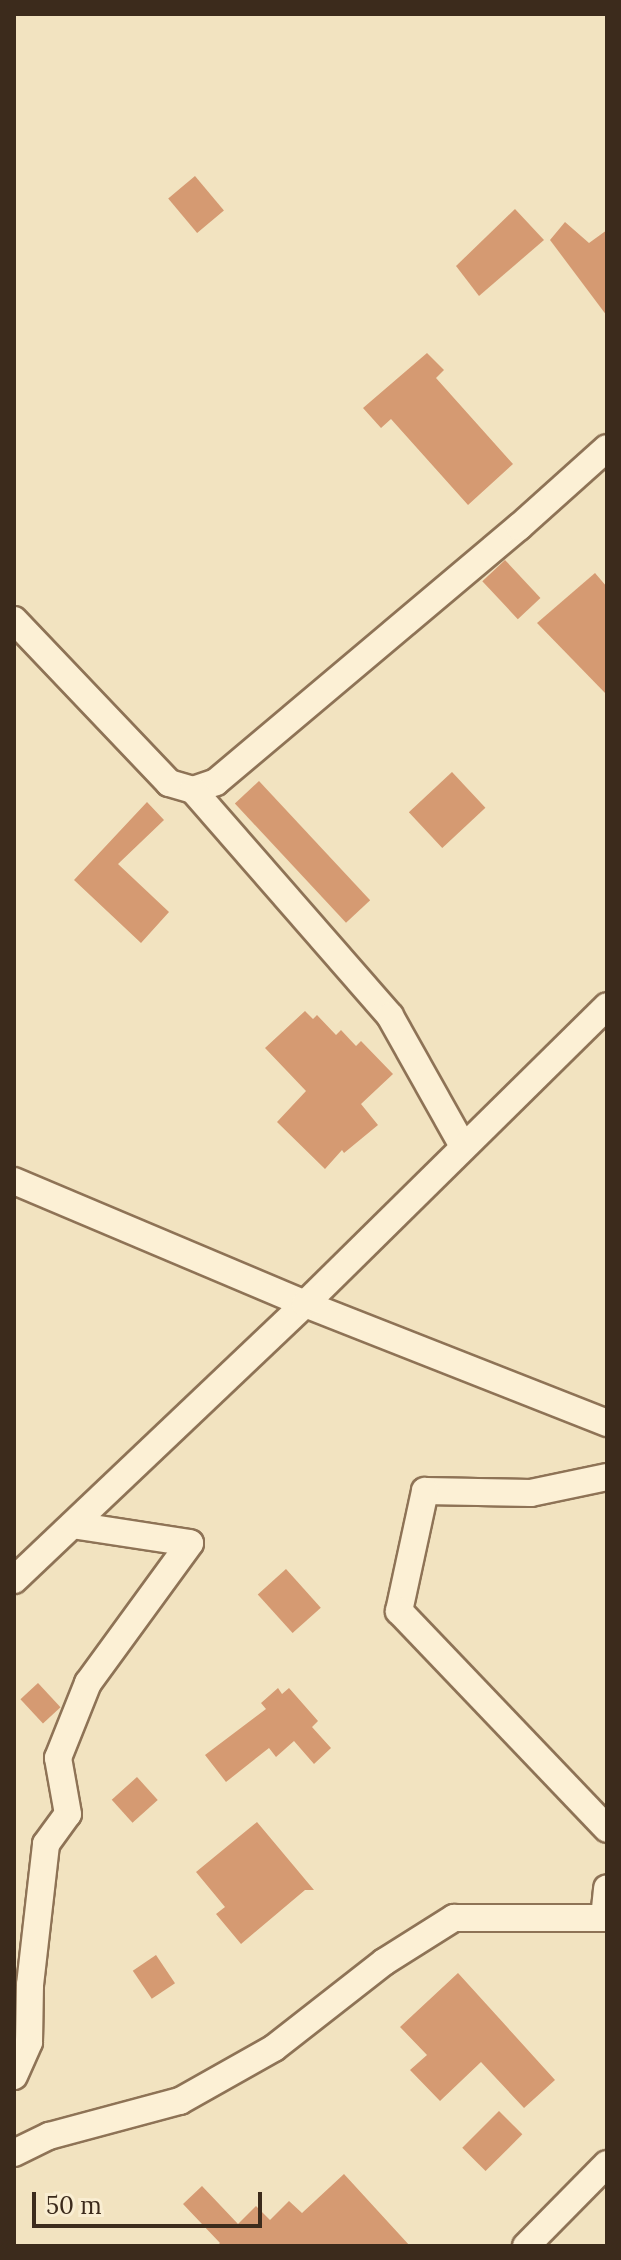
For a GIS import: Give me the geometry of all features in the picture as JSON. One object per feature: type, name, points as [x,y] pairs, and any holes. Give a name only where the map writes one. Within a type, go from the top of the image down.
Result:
[{"type":"street","points":[[193,790],[216,782],[519,527],[607,448]]},
{"type":"street","points":[[14,620],[169,783],[193,790],[390,1016],[463,1146]]},
{"type":"street","points":[[14,1580],[305,1304],[607,1006]]},
{"type":"street","points":[[14,1181],[305,1304],[607,1423]]},
{"type":"street","points":[[607,1477],[531,1493],[425,1491],[399,1611],[607,1829]]},
{"type":"street","points":[[14,2076],[29,2042],[30,1985],[46,1844],[68,1814],[58,1758],[88,1683],[190,1543],[73,1525]]},
{"type":"street","points":[[14,2153],[49,2136],[180,2101],[274,2048],[384,1962],[454,1918],[605,1920],[607,1888]]},
{"type":"street","points":[[526,2246],[605,2169]]},
{"type":"building","points":[[195,176],[224,210],[197,233],[168,198]]},
{"type":"building","points":[[515,209],[544,240],[479,296],[456,266]]},
{"type":"building","points":[[565,222],[589,243],[607,230],[607,316],[550,240]]},
{"type":"building","points":[[427,353],[444,370],[436,378],[513,464],[468,505],[391,419],[381,428],[363,408]]},
{"type":"building","points":[[505,560],[540,598],[518,619],[482,581]]},
{"type":"building","points":[[595,573],[607,587],[607,695],[537,623]]},
{"type":"building","points":[[452,772],[485,808],[442,848],[409,812]]},
{"type":"building","points":[[259,781],[370,900],[346,923],[235,804]]},
{"type":"building","points":[[147,802],[164,820],[118,864],[169,912],[141,943],[74,880]]},
{"type":"building","points":[[305,1011],[313,1019],[317,1015],[336,1035],[341,1030],[356,1046],[361,1041],[393,1074],[361,1104],[378,1125],[344,1153],[342,1150],[325,1169],[277,1122],[306,1091],[265,1048]]},
{"type":"building","points":[[286,1569],[321,1608],[293,1633],[258,1594]]},
{"type":"building","points":[[38,1683],[61,1707],[43,1724],[20,1699]]},
{"type":"building","points":[[278,1688],[282,1694],[289,1688],[318,1721],[312,1727],[331,1748],[314,1764],[294,1741],[276,1757],[269,1748],[226,1782],[205,1755],[266,1709],[261,1703]]},
{"type":"building","points":[[137,1777],[158,1800],[132,1823],[112,1800]]},
{"type":"building","points":[[257,1822],[314,1890],[305,1890],[241,1944],[216,1914],[225,1907],[196,1872]]},
{"type":"building","points":[[156,1955],[175,1983],[152,1999],[133,1971]]},
{"type":"building","points":[[458,1973],[555,2080],[524,2108],[481,2062],[440,2101],[410,2070],[427,2055],[400,2027]]},
{"type":"building","points":[[499,2111],[522,2134],[486,2171],[462,2148]]},
{"type":"building","points":[[344,2174],[410,2246],[217,2246],[220,2243],[183,2204],[202,2186],[238,2224],[256,2206],[270,2220],[289,2201],[302,2213]]}]
